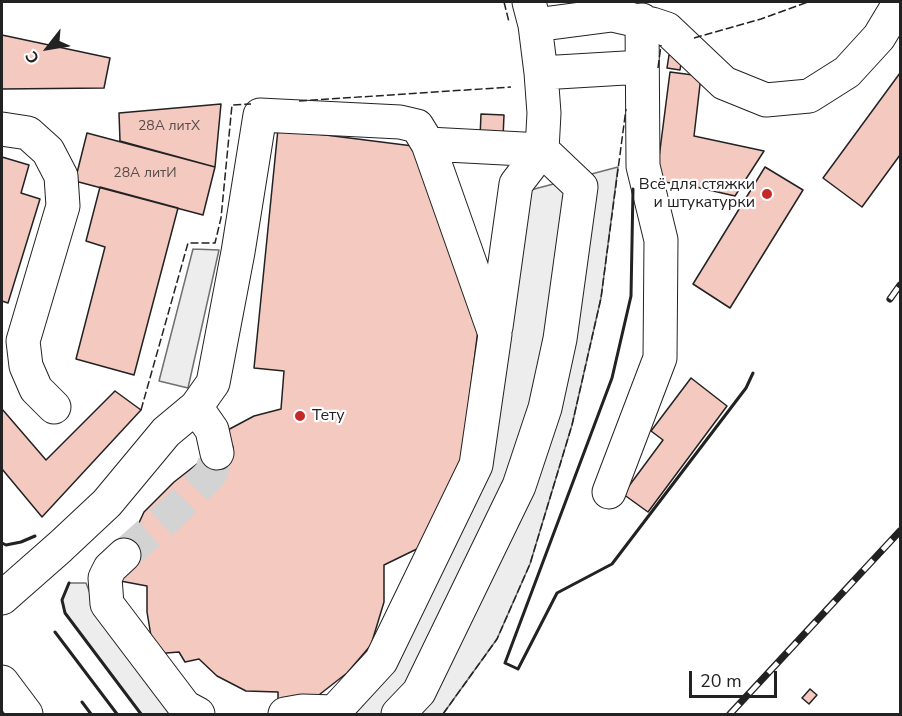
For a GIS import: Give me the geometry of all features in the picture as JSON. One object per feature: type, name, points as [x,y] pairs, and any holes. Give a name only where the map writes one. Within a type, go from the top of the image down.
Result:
[{"type":"street","points":[[285,714],[302,711],[335,713],[381,661],[476,465],[516,184],[542,150],[544,113],[532,13],[612,15],[642,20],[667,29],[724,83],[766,100],[809,96],[847,72],[879,37],[900,2]]},
{"type":"street","points":[[609,492],[660,358],[661,240],[643,166],[642,20]]},
{"type":"street","points":[[541,73],[642,67]]},
{"type":"street","points":[[2,598],[107,502],[166,432],[196,407],[213,383],[238,252],[260,115],[400,122],[417,126],[428,144],[495,334]]},
{"type":"street","points":[[2,129],[28,133],[48,151],[61,176],[63,206],[12,345],[26,366],[36,389],[54,407]]},
{"type":"street","points":[[398,714],[418,692],[519,486],[545,408],[560,339],[581,187],[542,150],[428,144]]},
{"type":"street","points":[[196,407],[212,430],[217,453]]},
{"type":"street","points":[[124,555],[110,568],[105,578],[107,604],[185,707],[198,714]]},
{"type":"street","points":[[2,682],[26,714]]},
{"type":"shaded area","points":[[618,167],[601,298],[572,425],[530,564],[497,639],[443,714],[345,714],[485,467],[523,192]]},
{"type":"shaded area","points":[[193,249],[219,250],[188,388],[159,381]]},
{"type":"shaded area","points":[[69,583],[86,583],[95,606],[177,714],[141,714],[65,613],[62,600]]},
{"type":"building","points":[[2,35],[110,58],[104,88],[2,89]]},
{"type":"building","points":[[669,55],[682,57],[680,70],[667,68]]},
{"type":"building","points":[[670,72],[701,76],[694,136],[764,151],[735,196],[687,185],[656,181]]},
{"type":"building","points":[[900,73],[900,155],[862,207],[823,178]]},
{"type":"building","points":[[221,104],[215,167],[120,141],[119,113]]},
{"type":"building","points":[[481,114],[504,115],[503,138],[480,137]]},
{"type":"building","points":[[278,129],[413,146],[479,322],[461,464],[423,546],[384,565],[384,602],[371,645],[347,673],[315,698],[278,706],[278,692],[246,691],[217,676],[199,659],[185,662],[179,652],[154,654],[147,612],[147,586],[115,580],[144,512],[174,482],[197,464],[233,447],[224,432],[254,416],[281,409],[284,371],[254,368]]},
{"type":"building","points":[[87,133],[215,167],[203,215],[75,181]]},
{"type":"building","points":[[2,157],[29,165],[21,193],[40,199],[8,303],[2,301]]},
{"type":"building","points":[[765,167],[803,190],[730,308],[693,284]]},
{"type":"building","points":[[100,187],[178,208],[134,375],[76,359],[105,247],[86,241]]},
{"type":"building","points":[[691,378],[727,406],[648,512],[623,494],[663,440],[651,431]]},
{"type":"building","points":[[115,391],[141,410],[42,517],[2,469],[2,409],[46,460]]},
{"type":"building","points":[[810,689],[817,695],[809,704],[802,698]]},
{"type":"tunnel","points":[[124,555],[175,510],[211,473],[217,453]]},
{"type":"railway","points":[[890,299],[900,285]]},
{"type":"railway","points":[[730,714],[900,531]]},
{"type":"fence","points":[[504,2],[509,22]]},
{"type":"fence","points":[[694,38],[761,19],[808,2]]},
{"type":"fence","points":[[658,68],[661,45]]},
{"type":"fence","points":[[299,101],[511,87]]},
{"type":"fence","points":[[141,410],[188,243],[215,243],[221,218],[232,105],[251,104]]},
{"type":"fence","points":[[443,714],[497,639],[530,564],[572,425],[601,298],[626,109]]},
{"type":"wall","points":[[633,189],[631,296],[612,378],[505,663],[518,669],[557,593],[612,564],[746,388],[753,373]]},
{"type":"wall","points":[[2,543],[6,545],[21,542],[35,536]]},
{"type":"wall","points":[[69,583],[62,600],[65,613],[141,714]]},
{"type":"wall","points":[[55,632],[117,714]]},
{"type":"wall","points":[[82,702],[91,714]]},
{"type":"place","name":"Всё для стяжки и штукатурки","points":[[767,194]]},
{"type":"place","name":"Тету","points":[[300,416]]}]
